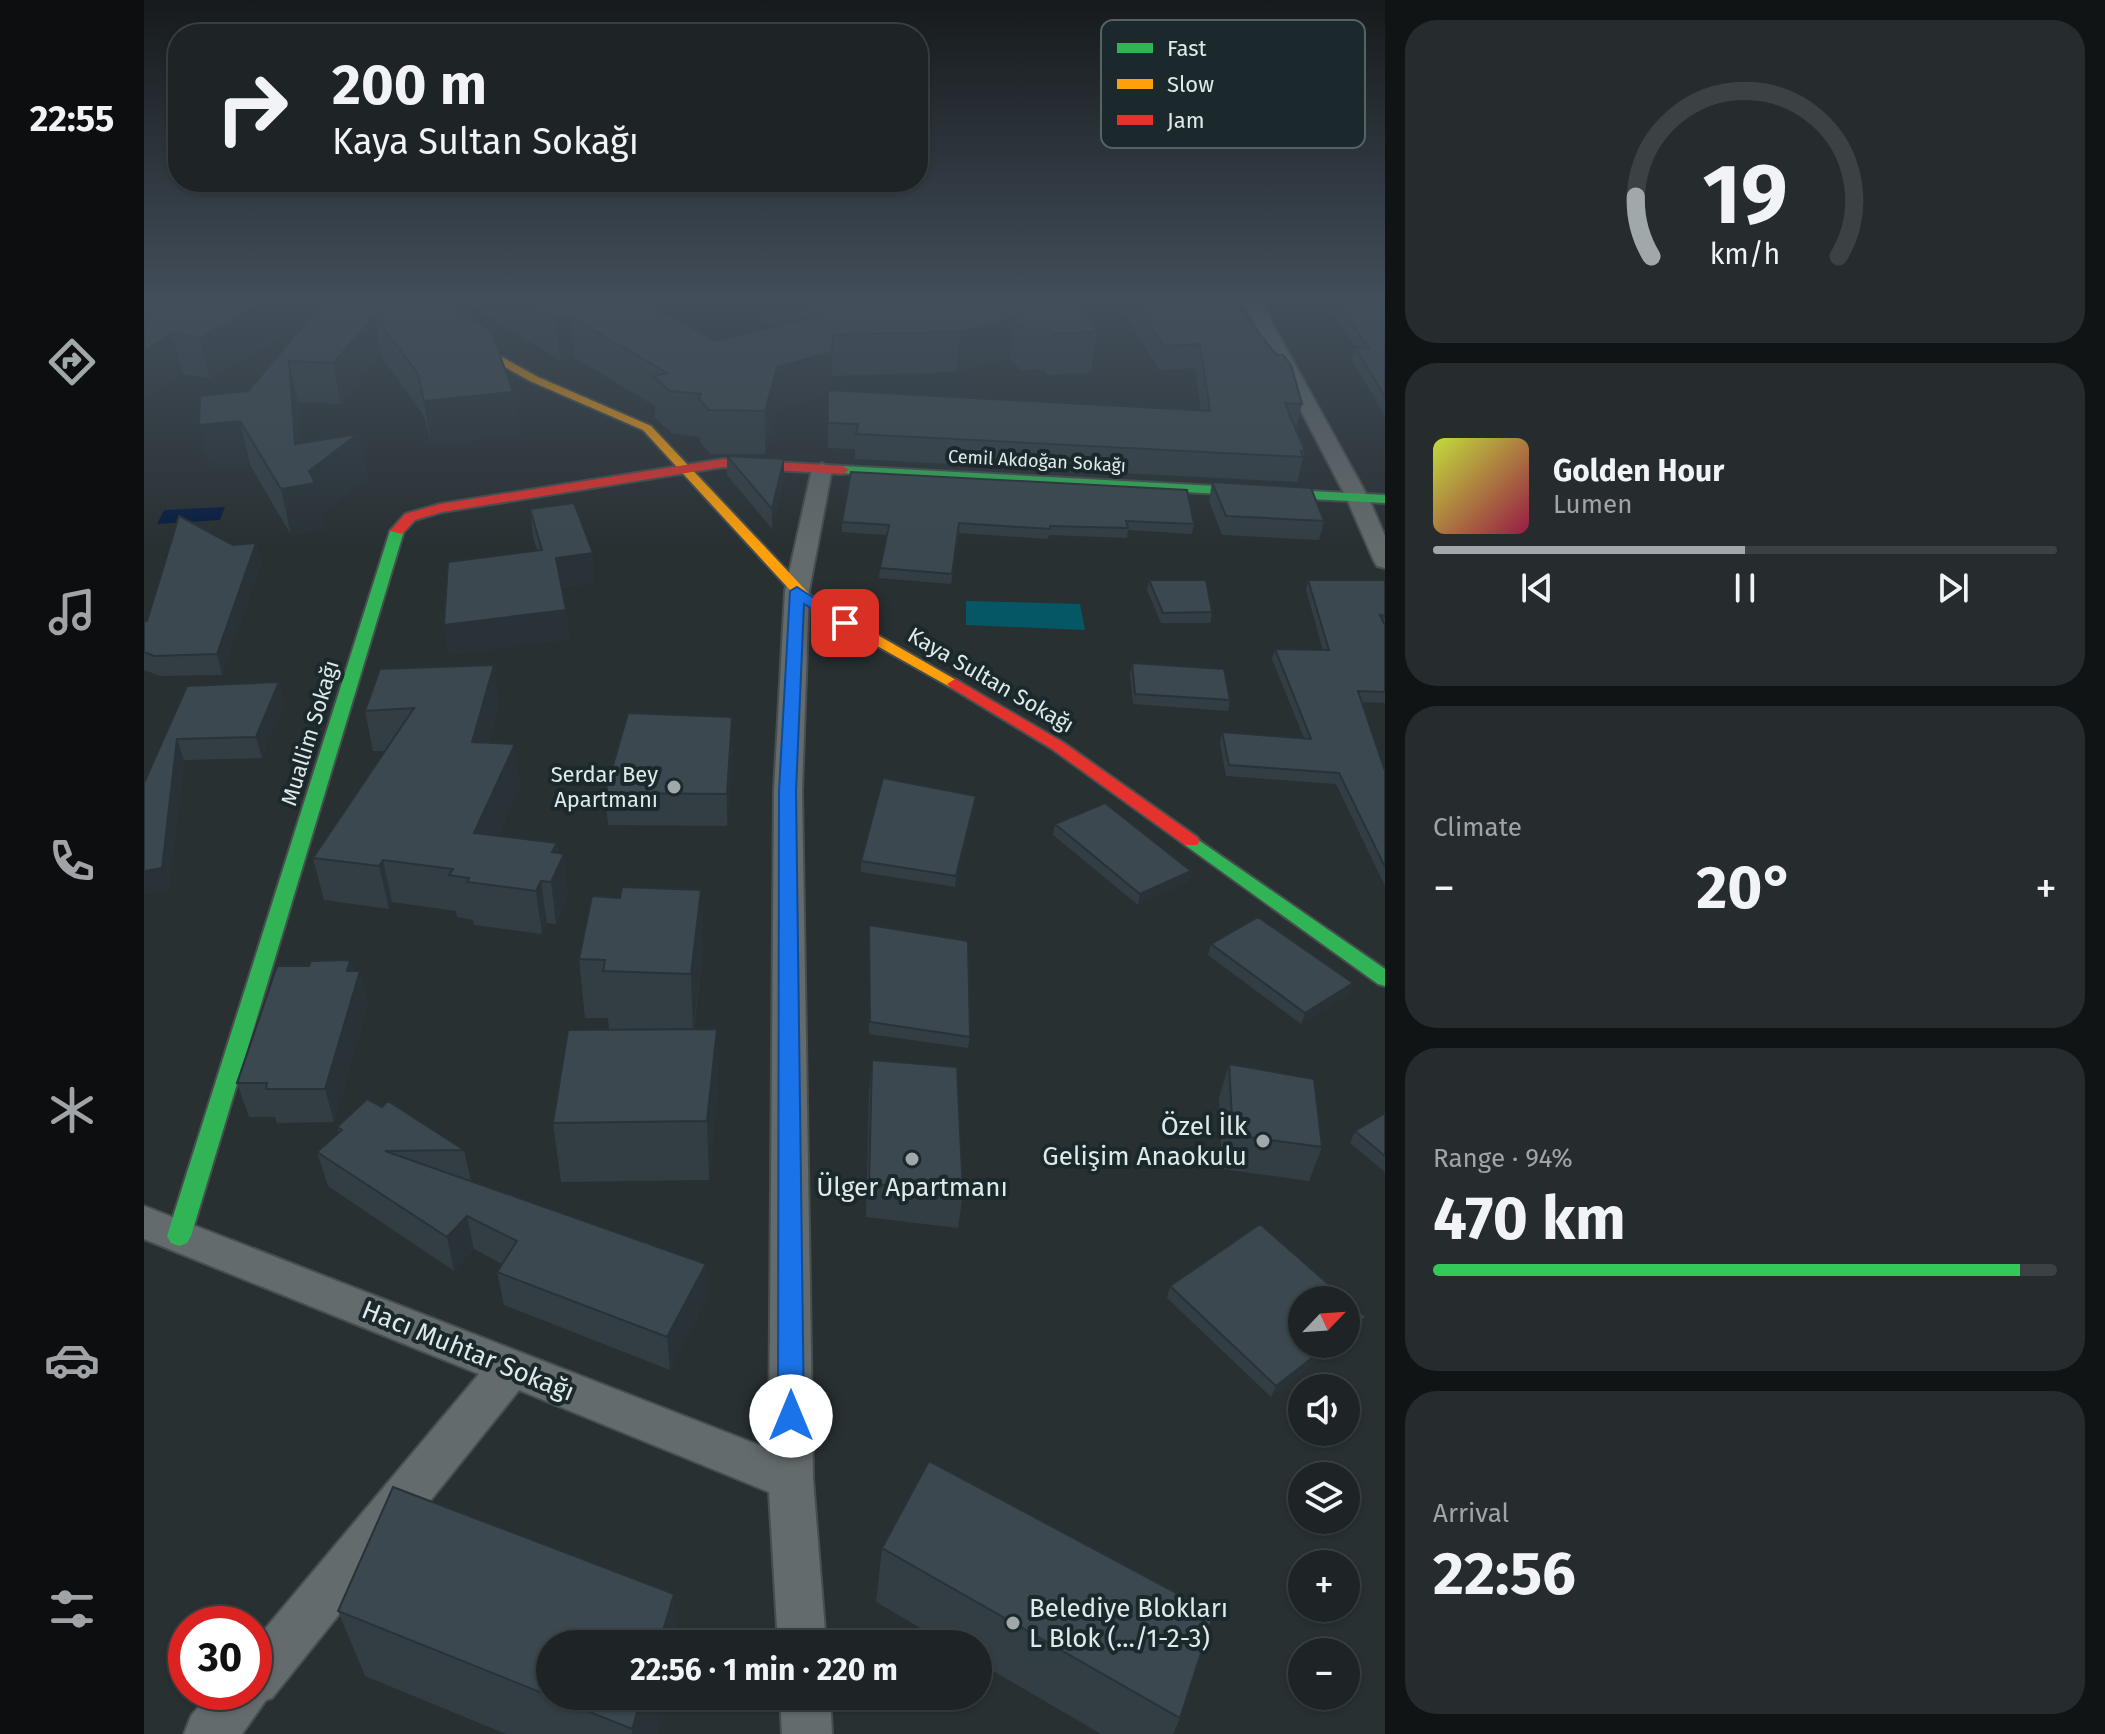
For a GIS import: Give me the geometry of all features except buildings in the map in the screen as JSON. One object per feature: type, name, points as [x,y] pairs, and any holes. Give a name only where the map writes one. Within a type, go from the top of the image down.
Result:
[{"type":"street","name":"Kaya Sultan Sokağı","points":[[546,384],[641,424],[686,468],[797,591],[821,610],[963,688],[1058,746],[1385,979]]},
{"type":"street","points":[[1296,384],[1358,499],[1385,561]]},
{"type":"street","name":"Cemil Akdoğan Sokağı","points":[[686,468],[723,463],[1385,499]]},
{"type":"street","name":"Muallim Sokağı","points":[[162,1229],[398,529],[410,517],[440,508],[686,468]]},
{"type":"street","points":[[801,1630],[791,1479],[788,791],[797,591],[822,469]]},
{"type":"street","name":"Hacı Muhtar Sokağı","points":[[162,1229],[791,1479]]},
{"type":"street","points":[[272,1658],[511,1368]]},
{"type":"street","points":[[209,1734],[229,1710]]},
{"type":"street","points":[[806,1710],[807,1734]]},
{"type":"shaded area","points":[[225,507],[220,520],[157,524],[164,510]]},
{"type":"shaded area","points":[[966,601],[1080,604],[1085,630],[966,625]]},
{"type":"traffic: fast","points":[[843,470],[1385,499]]},
{"type":"traffic: fast","points":[[179,1236],[397,531]]},
{"type":"traffic: fast","points":[[1191,841],[1385,979]]},
{"type":"traffic: slow","points":[[545,384],[647,428],[808,601],[955,684]]},
{"type":"traffic: jam","points":[[397,531],[410,517],[440,508],[723,463],[843,470]]},
{"type":"traffic: jam","points":[[955,684],[1058,746],[1191,841]]},
{"type":"place","name":"Serdar Bey Apartmanı","points":[[674,787]]},
{"type":"place","name":"Özel İlk Gelişim Anaokulu","points":[[1263,1141]]},
{"type":"place","name":"Ülger Apartmanı","points":[[912,1159]]},
{"type":"place","name":"Belediye Blokları L Blok (.../1-2-3)","points":[[1013,1623]]},
{"type":"route","points":[[791,1416],[788,791],[797,591],[845,623]]}]
